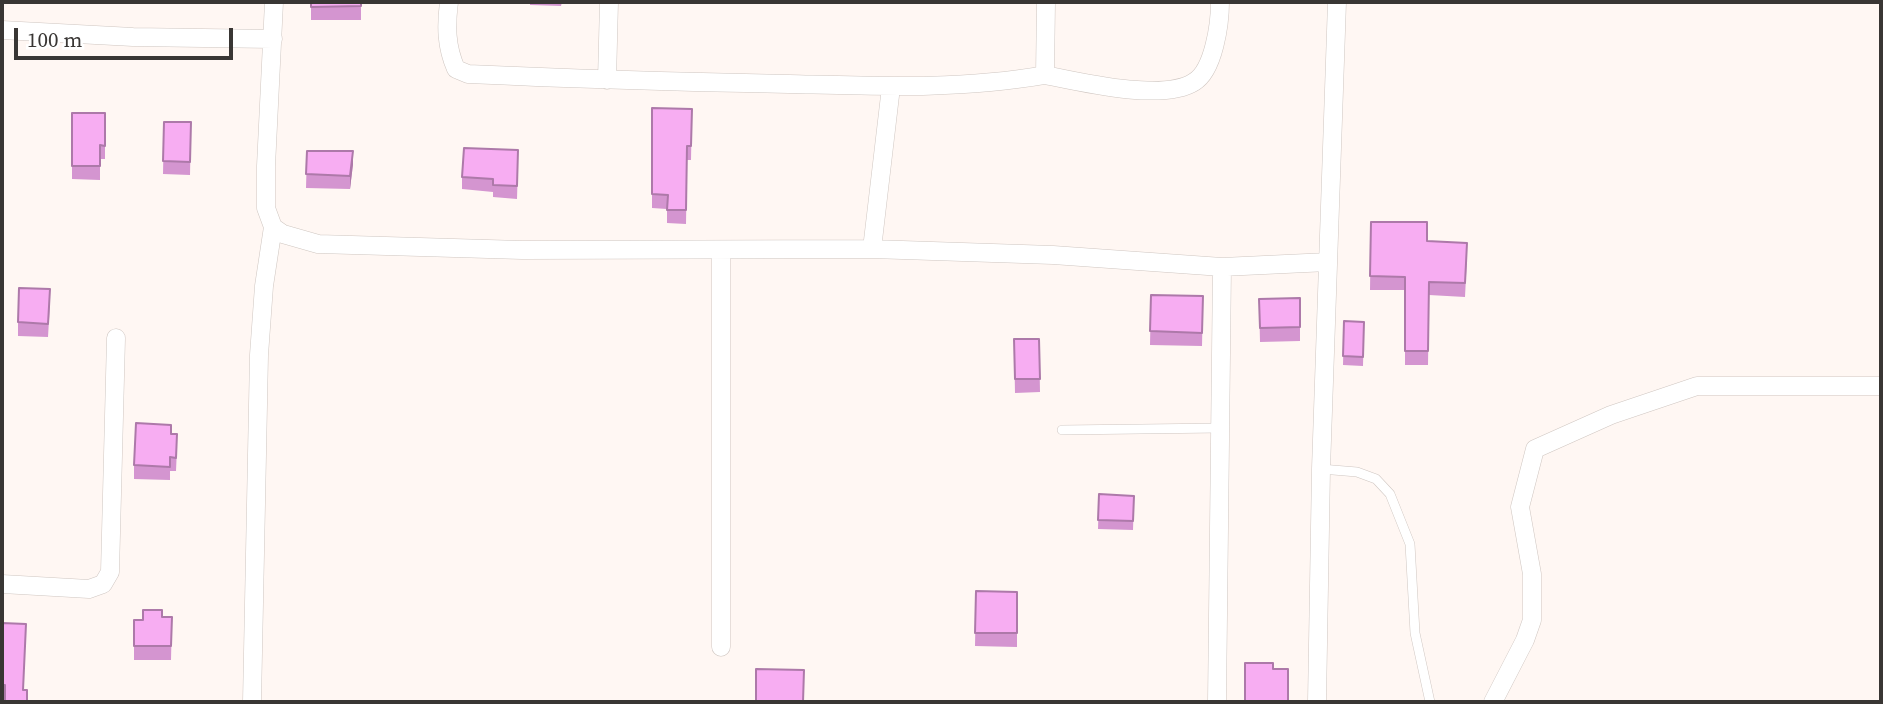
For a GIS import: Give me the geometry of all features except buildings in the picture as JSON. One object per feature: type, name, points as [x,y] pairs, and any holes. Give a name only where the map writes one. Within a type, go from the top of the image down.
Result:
[{"type":"street","points":[[252,702],[259,355],[264,286],[273,227],[266,208],[266,166],[274,2]]},
{"type":"street","points":[[449,2],[446,32],[456,69],[468,74],[891,87],[1003,83],[1045,75],[1104,87],[1168,91],[1196,82],[1212,57],[1220,2]]},
{"type":"street","points":[[607,80],[609,2]]},
{"type":"street","points":[[1045,75],[1046,2]]},
{"type":"street","points":[[1317,702],[1321,469],[1337,2]]},
{"type":"street","points":[[2,30],[133,37],[273,39]]},
{"type":"street","points":[[872,249],[891,87]]},
{"type":"street","points":[[273,227],[283,234],[318,244],[522,250],[872,249],[1053,255],[1222,267],[1328,262]]},
{"type":"street","points":[[721,251],[721,647]]},
{"type":"street","points":[[1217,702],[1222,267]]},
{"type":"street","points":[[2,584],[89,589],[103,584],[110,572],[116,338]]},
{"type":"street","points":[[1493,702],[1525,640],[1532,620],[1532,575],[1520,507],[1535,449],[1611,415],[1697,386],[1881,386]]},
{"type":"lane","points":[[1062,430],[1220,428]]},
{"type":"lane","points":[[1321,469],[1357,472],[1376,479],[1390,494],[1410,544],[1415,634],[1430,702]]}]
